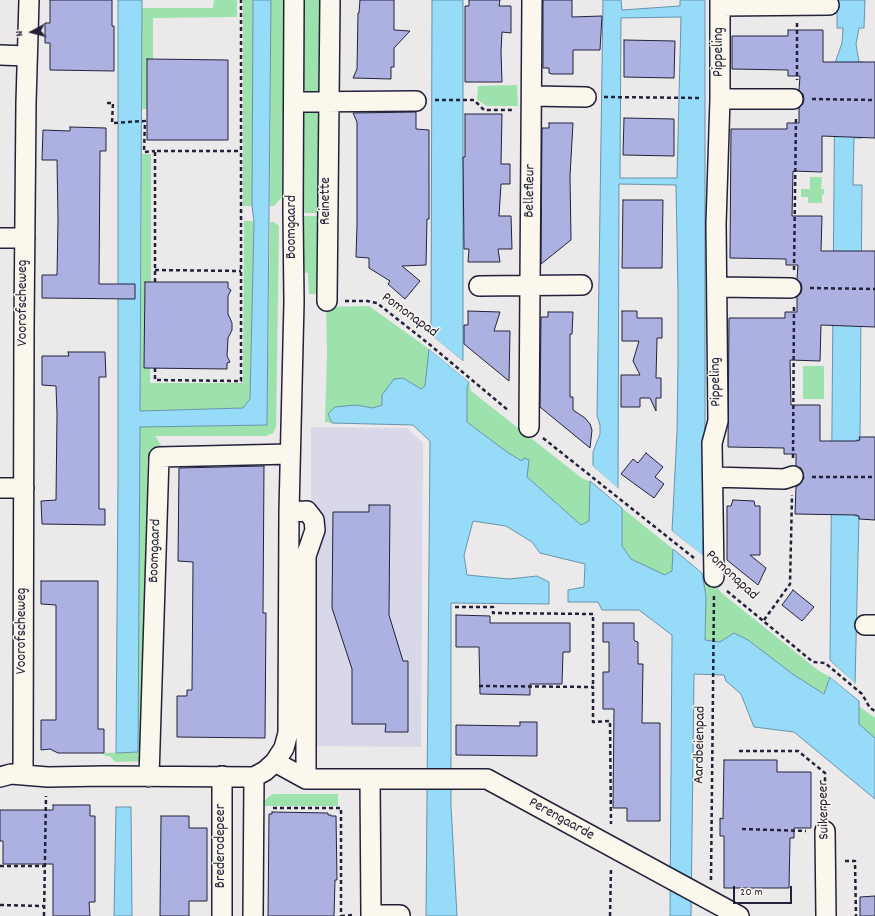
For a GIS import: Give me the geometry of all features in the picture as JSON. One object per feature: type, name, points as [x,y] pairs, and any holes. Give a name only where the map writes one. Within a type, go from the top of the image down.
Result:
[{"type":"street","name":"Voorofscheweg","points":[[23,774],[25,238],[29,0]]},
{"type":"street","name":"Boomgaard","points":[[254,776],[265,771],[274,762],[284,748],[288,733],[289,512],[294,302],[294,0]]},
{"type":"street","name":"Reinette","points":[[327,301],[330,0]]},
{"type":"street","name":"Bellefleur","points":[[529,428],[532,0]]},
{"type":"street","name":"Pippeling","points":[[711,577],[713,477],[712,442],[718,421],[714,99],[720,3],[829,5]]},
{"type":"street","points":[[0,55],[27,56]]},
{"type":"street","points":[[532,103],[595,97]]},
{"type":"street","name":"Pippeling","points":[[714,99],[795,99]]},
{"type":"street","points":[[294,102],[424,101]]},
{"type":"street","name":"Voorofscheweg","points":[[0,238],[25,238]]},
{"type":"street","points":[[479,286],[582,285]]},
{"type":"street","points":[[717,287],[793,288]]},
{"type":"street","name":"Boomgaard","points":[[146,777],[159,457],[290,454]]},
{"type":"street","points":[[713,477],[784,479],[793,476]]},
{"type":"street","points":[[0,488],[24,488]]},
{"type":"street","points":[[289,512],[307,511],[314,520],[315,530],[306,556],[306,779]]},
{"type":"street","name":"Perengaarde","points":[[274,762],[306,779],[487,779],[738,916]]},
{"type":"street","points":[[0,777],[10,774],[48,777],[254,776]]},
{"type":"street","name":"Brederodepeer","points":[[222,776],[222,916]]},
{"type":"street","name":"Brederodepeer","points":[[253,916],[254,776]]},
{"type":"street","points":[[370,779],[371,915],[400,915]]},
{"type":"street","name":"Suikerpeer","points":[[825,831],[826,916]]},
{"type":"path","points":[[155,368],[155,380],[241,381],[241,0]]},
{"type":"path","points":[[764,620],[790,584],[793,476],[796,5]]},
{"type":"path","points":[[595,97],[714,99]]},
{"type":"path","points":[[424,101],[474,100],[484,110],[532,103]]},
{"type":"path","points":[[835,100],[875,100]]},
{"type":"path","points":[[107,103],[113,103],[112,123],[145,121],[144,152],[241,151]]},
{"type":"path","points":[[155,151],[155,282]]},
{"type":"path","points":[[155,270],[241,271]]},
{"type":"path","points":[[824,288],[875,289]]},
{"type":"path","name":"Pomonapad","points":[[327,301],[366,301],[377,303],[468,376]]},
{"type":"path","name":"Pomonapad","points":[[586,472],[668,537],[723,588],[764,620],[813,662],[825,663],[862,694],[870,708],[875,711]]},
{"type":"path","points":[[826,477],[875,477]]},
{"type":"path","name":"Aardbeienpad","points":[[707,899],[713,682],[711,577]]},
{"type":"path","points":[[455,607],[493,606],[493,613],[593,614],[593,722],[610,721],[610,916]]},
{"type":"path","points":[[479,686],[593,687]]},
{"type":"path","name":"Suikerpeer","points":[[739,750],[798,751],[825,773],[825,831]]},
{"type":"path","points":[[44,916],[45,802],[48,777]]},
{"type":"path","points":[[253,808],[341,808],[341,916]]},
{"type":"path","points":[[0,866],[45,866]]},
{"type":"path","points":[[0,905],[44,906]]},
{"type":"shaded area","points":[[311,427],[407,428],[423,443],[421,747],[312,746]]},
{"type":"green space","points":[[214,0],[237,0],[237,17],[153,18],[153,60],[147,60],[147,109],[141,109],[142,8],[213,8]]},
{"type":"green space","points":[[243,0],[253,0],[252,206],[243,206]]},
{"type":"green space","points":[[271,0],[284,0],[282,197],[274,206],[270,206]]},
{"type":"green space","points":[[303,0],[323,0],[321,90],[316,93],[309,93],[305,90],[302,84]]},
{"type":"green space","points":[[517,85],[518,106],[486,106],[477,99],[478,86]]},
{"type":"green space","points":[[309,110],[320,112],[322,213],[302,213],[303,116],[305,112]]},
{"type":"green space","points":[[142,154],[151,154],[151,282],[145,282],[144,368],[150,368],[150,383],[243,383],[244,221],[254,221],[250,399],[243,408],[140,411]]},
{"type":"green space","points":[[810,177],[822,177],[821,189],[824,189],[824,194],[822,195],[822,203],[808,203],[808,197],[801,197],[801,189],[810,189]]},
{"type":"green space","points":[[302,216],[322,216],[322,294],[309,294],[308,273],[302,272]]},
{"type":"green space","points":[[270,222],[274,222],[279,226],[276,427],[273,433],[266,436],[155,436],[165,451],[156,451],[147,460],[146,749],[151,761],[115,762],[110,756],[105,756],[104,753],[138,752],[140,427],[267,425]]},
{"type":"green space","points":[[369,306],[429,349],[426,386],[421,389],[403,378],[382,405],[373,408],[356,405],[328,414],[332,423],[325,422],[327,353],[326,307]]},
{"type":"green space","points":[[803,366],[824,366],[824,399],[803,399]]},
{"type":"green space","points":[[469,382],[471,391],[583,479],[590,481],[589,521],[581,525],[526,477],[523,461],[507,452],[467,422],[467,388]]},
{"type":"green space","points":[[622,508],[673,549],[672,571],[665,575],[631,559],[622,546]]},
{"type":"green space","points":[[702,573],[724,595],[819,671],[830,677],[824,694],[794,675],[748,640],[734,633],[720,642],[705,640],[706,596]]},
{"type":"green space","points":[[859,706],[875,718],[875,738],[859,724]]},
{"type":"green space","points":[[273,794],[338,794],[338,806],[265,806],[265,801],[267,798]]},
{"type":"water","points":[[118,0],[142,0],[140,411],[243,408],[250,399],[254,221],[252,206],[253,0],[271,0],[267,425],[140,427],[138,752],[116,753],[118,478]]},
{"type":"water","points":[[432,0],[463,0],[463,361],[431,335]]},
{"type":"water","points":[[603,0],[621,0],[622,10],[680,6],[680,0],[705,0],[705,478],[703,556],[672,531],[677,432],[678,362],[676,185],[619,184],[618,489],[593,466],[593,452],[600,434],[600,425],[597,416]],"holes":[[[681,17],[677,178],[620,178],[621,18]]]},
{"type":"water","points":[[837,0],[865,0],[864,28],[859,28],[856,44],[859,62],[863,62],[862,138],[854,138],[853,185],[862,185],[860,440],[856,440],[855,449],[855,516],[859,516],[855,684],[830,660],[835,63],[842,43],[843,28],[837,28]]},
{"type":"water","points":[[429,349],[469,382],[467,388],[467,422],[507,452],[522,461],[524,458],[529,460],[527,477],[581,525],[589,521],[590,481],[622,508],[622,546],[631,559],[665,575],[672,571],[673,549],[702,573],[706,596],[705,640],[720,642],[734,633],[748,640],[794,675],[824,694],[830,677],[859,701],[859,724],[875,738],[875,799],[794,732],[754,727],[741,694],[726,681],[724,675],[694,674],[691,916],[670,916],[672,635],[639,610],[602,610],[598,602],[568,602],[568,590],[584,587],[585,564],[540,553],[532,542],[506,526],[473,521],[464,555],[467,575],[509,579],[537,576],[549,582],[549,604],[451,603],[451,806],[457,916],[426,916],[430,441],[413,425],[332,423],[328,414],[335,407],[356,405],[373,408],[382,405],[382,395],[394,379],[403,378],[421,389],[425,386]]},
{"type":"water","points":[[116,807],[131,807],[132,916],[114,916]]},
{"type":"pier","points":[[429,333],[465,362],[462,362],[430,337]]},
{"type":"pier","points":[[428,347],[469,380],[469,382],[427,348]]},
{"type":"pier","points":[[591,464],[620,490],[617,490],[591,467]]},
{"type":"pier","points":[[589,479],[591,479],[624,507],[624,509]]},
{"type":"pier","points":[[670,529],[705,557],[702,557],[671,532]]},
{"type":"pier","points":[[672,547],[675,547],[703,571],[705,575]]},
{"type":"pier","points":[[828,659],[857,685],[853,685],[829,662]]},
{"type":"pier","points":[[830,675],[860,699],[861,702],[829,676]]},
{"type":"building","points":[[50,0],[112,0],[112,26],[114,26],[114,71],[50,70],[50,43],[45,43],[45,23],[50,23]]},
{"type":"building","points":[[360,0],[394,0],[394,30],[410,31],[394,48],[394,67],[391,67],[391,79],[353,78],[357,69],[358,13]]},
{"type":"building","points":[[469,0],[500,0],[499,6],[511,6],[511,33],[502,32],[502,82],[465,82],[465,6],[469,6]]},
{"type":"building","points":[[543,0],[572,0],[572,17],[602,16],[600,50],[573,50],[573,74],[552,74],[549,73],[549,68],[543,68]]},
{"type":"building","points":[[788,30],[823,30],[823,62],[875,62],[875,138],[822,136],[822,172],[793,171],[792,216],[822,216],[821,251],[875,251],[875,327],[821,325],[820,361],[790,360],[791,405],[820,405],[820,441],[856,441],[860,440],[859,437],[875,437],[875,520],[859,519],[859,516],[855,515],[795,514],[796,487],[804,478],[801,468],[796,466],[796,454],[784,454],[784,448],[728,447],[729,318],[785,318],[785,312],[797,312],[797,297],[801,293],[802,288],[801,283],[797,279],[798,265],[786,265],[786,259],[730,258],[731,129],[787,129],[787,123],[799,123],[799,108],[803,104],[804,99],[803,94],[799,90],[800,76],[788,76],[788,70],[732,69],[732,36],[788,36]]},
{"type":"building","points":[[624,40],[675,41],[674,78],[624,77]]},
{"type":"building","points":[[147,59],[228,60],[228,140],[147,140]]},
{"type":"building","points":[[416,112],[416,129],[429,130],[429,219],[427,219],[426,265],[402,266],[420,281],[405,299],[388,284],[390,281],[369,268],[369,258],[356,257],[357,122],[353,113]]},
{"type":"building","points":[[465,114],[502,114],[501,164],[510,164],[510,184],[501,184],[499,216],[511,216],[512,249],[498,249],[500,262],[468,262],[469,249],[464,249],[463,157],[465,157]]},
{"type":"building","points":[[624,118],[674,119],[674,156],[623,155]]},
{"type":"building","points":[[549,123],[573,123],[570,176],[571,240],[541,264],[542,128],[549,128]]},
{"type":"building","points":[[70,127],[106,128],[106,151],[100,151],[99,284],[135,284],[135,299],[42,298],[42,275],[57,275],[58,219],[57,160],[42,160],[43,130],[70,131]]},
{"type":"building","points":[[623,200],[663,200],[662,268],[622,268]]},
{"type":"building","points":[[145,282],[228,282],[228,288],[231,290],[228,296],[228,314],[232,323],[232,330],[228,338],[227,356],[230,362],[227,363],[227,369],[144,368]]},
{"type":"building","points":[[468,311],[500,312],[494,331],[510,331],[509,381],[464,344],[464,325],[468,325]]},
{"type":"building","points":[[622,311],[637,311],[637,318],[662,318],[662,338],[657,338],[656,378],[661,378],[661,398],[656,398],[656,411],[650,398],[640,398],[640,407],[621,407],[621,375],[640,375],[633,361],[639,341],[622,341]]},
{"type":"building","points":[[548,312],[573,312],[572,334],[570,334],[570,397],[573,397],[573,410],[585,418],[590,424],[592,430],[590,448],[540,407],[541,317],[548,317]]},
{"type":"building","points":[[68,352],[105,352],[106,377],[99,377],[99,509],[105,509],[105,525],[42,524],[41,501],[56,500],[57,414],[56,386],[42,385],[42,356],[69,356]]},
{"type":"building","points":[[646,453],[663,467],[655,477],[664,484],[654,498],[621,474],[633,459],[638,463]]},
{"type":"building","points":[[264,466],[263,613],[266,613],[265,738],[177,737],[177,696],[187,696],[187,690],[192,690],[193,562],[178,561],[179,468]]},
{"type":"building","points":[[733,500],[754,501],[755,506],[760,506],[760,555],[750,555],[766,568],[758,585],[727,560],[727,506],[731,506]]},
{"type":"building","points":[[369,505],[390,505],[389,615],[403,661],[408,661],[408,732],[385,732],[386,724],[352,724],[352,669],[332,608],[333,512],[369,512]]},
{"type":"building","points":[[41,581],[98,581],[98,729],[104,729],[104,753],[58,753],[50,749],[41,750],[41,720],[56,720],[56,605],[41,604]]},
{"type":"building","points":[[793,590],[814,607],[802,621],[782,605]]},
{"type":"building","points":[[456,615],[490,616],[490,623],[570,623],[570,652],[563,652],[562,684],[530,684],[530,695],[480,694],[479,647],[456,647]]},
{"type":"building","points":[[603,623],[634,623],[634,640],[638,642],[638,664],[643,664],[642,723],[660,723],[660,821],[627,821],[627,808],[613,808],[614,709],[603,709],[603,672],[609,672],[609,642],[603,642]]},
{"type":"building","points":[[520,722],[537,722],[537,756],[456,755],[456,725],[520,726]]},
{"type":"building","points":[[724,760],[777,760],[777,772],[811,772],[811,828],[794,828],[794,838],[790,838],[789,888],[724,888],[724,836],[720,836],[720,818],[723,819]]},
{"type":"building","points":[[53,805],[90,805],[90,816],[95,816],[95,902],[89,902],[90,916],[53,916],[53,864],[3,864],[3,841],[0,841],[0,810],[53,810]]},
{"type":"building","points":[[272,812],[328,813],[328,815],[336,816],[337,880],[335,880],[334,916],[268,916],[269,814],[272,814]]},
{"type":"building","points":[[161,816],[189,816],[189,828],[207,828],[207,901],[189,901],[189,916],[160,916]]},
{"type":"building","points":[[875,896],[875,916],[860,916],[860,897]]}]
